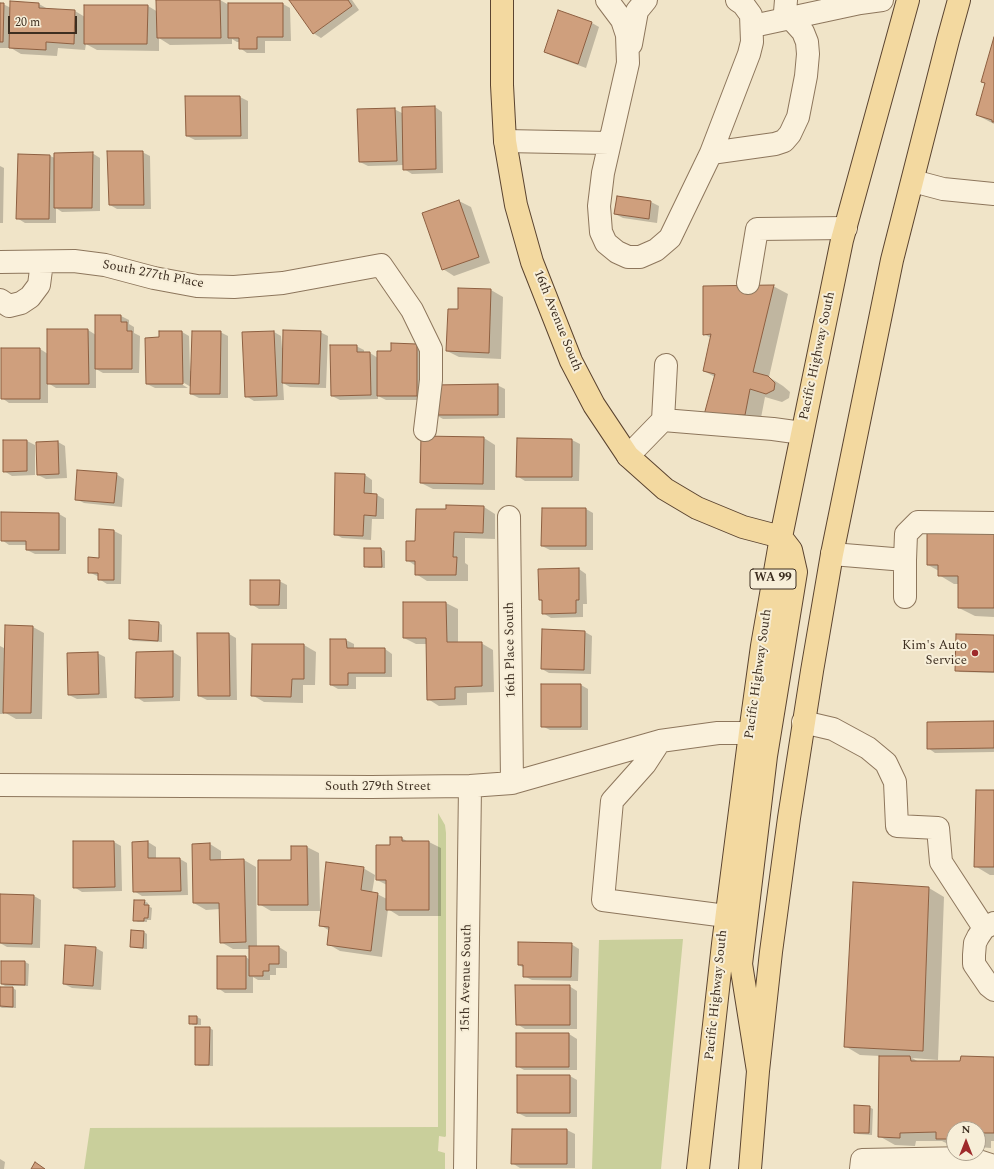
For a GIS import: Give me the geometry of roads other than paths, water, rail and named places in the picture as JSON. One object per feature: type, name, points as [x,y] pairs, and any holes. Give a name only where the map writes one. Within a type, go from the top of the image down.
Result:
[{"type":"main road","name":"16th Avenue South","points":[[502,0],[502,85],[505,140],[516,204],[535,269],[571,361],[594,405],[628,456],[665,489],[697,508],[742,527],[781,537]]},
{"type":"main road","name":"Pacific Highway South","points":[[698,1169],[726,916],[750,733],[762,646],[781,537],[846,228],[908,0]]},
{"type":"main road","points":[[750,1169],[758,1071],[773,936],[803,722],[832,554],[892,260],[948,40],[960,0]]},
{"type":"main road","points":[[758,1071],[742,964],[766,756],[796,572],[791,550],[781,537]]},
{"type":"street","points":[[607,0],[622,20],[627,35],[628,63]]},
{"type":"street","points":[[646,0],[637,11],[628,63],[603,173],[599,206],[601,232],[606,243],[617,252],[628,257],[640,257],[656,250],[670,238],[711,154],[749,54],[752,42],[753,26],[751,15],[743,4],[737,0]]},
{"type":"street","points":[[753,26],[788,9],[882,0]]},
{"type":"street","points":[[711,154],[775,144],[784,140],[790,134],[800,110],[808,54],[807,42],[803,32],[788,9]]},
{"type":"street","points":[[505,140],[609,143]]},
{"type":"street","points":[[913,181],[943,188],[994,194]]},
{"type":"street","points":[[748,283],[757,228],[846,228]]},
{"type":"street","name":"South 277th Place","points":[[0,262],[74,261],[105,265],[154,278],[197,286],[234,287],[283,283],[382,265],[412,310],[431,349],[431,380],[425,430]]},
{"type":"street","points":[[0,300],[9,306],[22,303],[30,297],[39,285],[42,262]]},
{"type":"street","points":[[628,456],[663,420],[666,365]]},
{"type":"street","points":[[663,420],[773,429],[802,433]]},
{"type":"street","name":"16th Place South","points":[[509,517],[512,783]]},
{"type":"street","points":[[905,597],[906,534],[918,522],[994,523]]},
{"type":"street","points":[[832,554],[905,560]]},
{"type":"street","points":[[803,722],[833,728],[868,748],[886,763],[895,782],[897,826],[938,828],[941,862],[989,926],[978,937],[975,944],[974,964],[989,986],[994,990]]},
{"type":"street","name":"South 279th Street","points":[[0,785],[364,787],[470,786],[512,783],[660,741],[718,733],[750,733]]},
{"type":"street","points":[[660,741],[645,764],[612,801],[603,900],[726,916]]},
{"type":"street","name":"15th Avenue South","points":[[465,1169],[470,786]]},
{"type":"street","points":[[861,1169],[862,1160],[969,1158],[994,1166]]},
{"type":"place","name":"Kim's Auto Service","points":[[975,653]]}]
